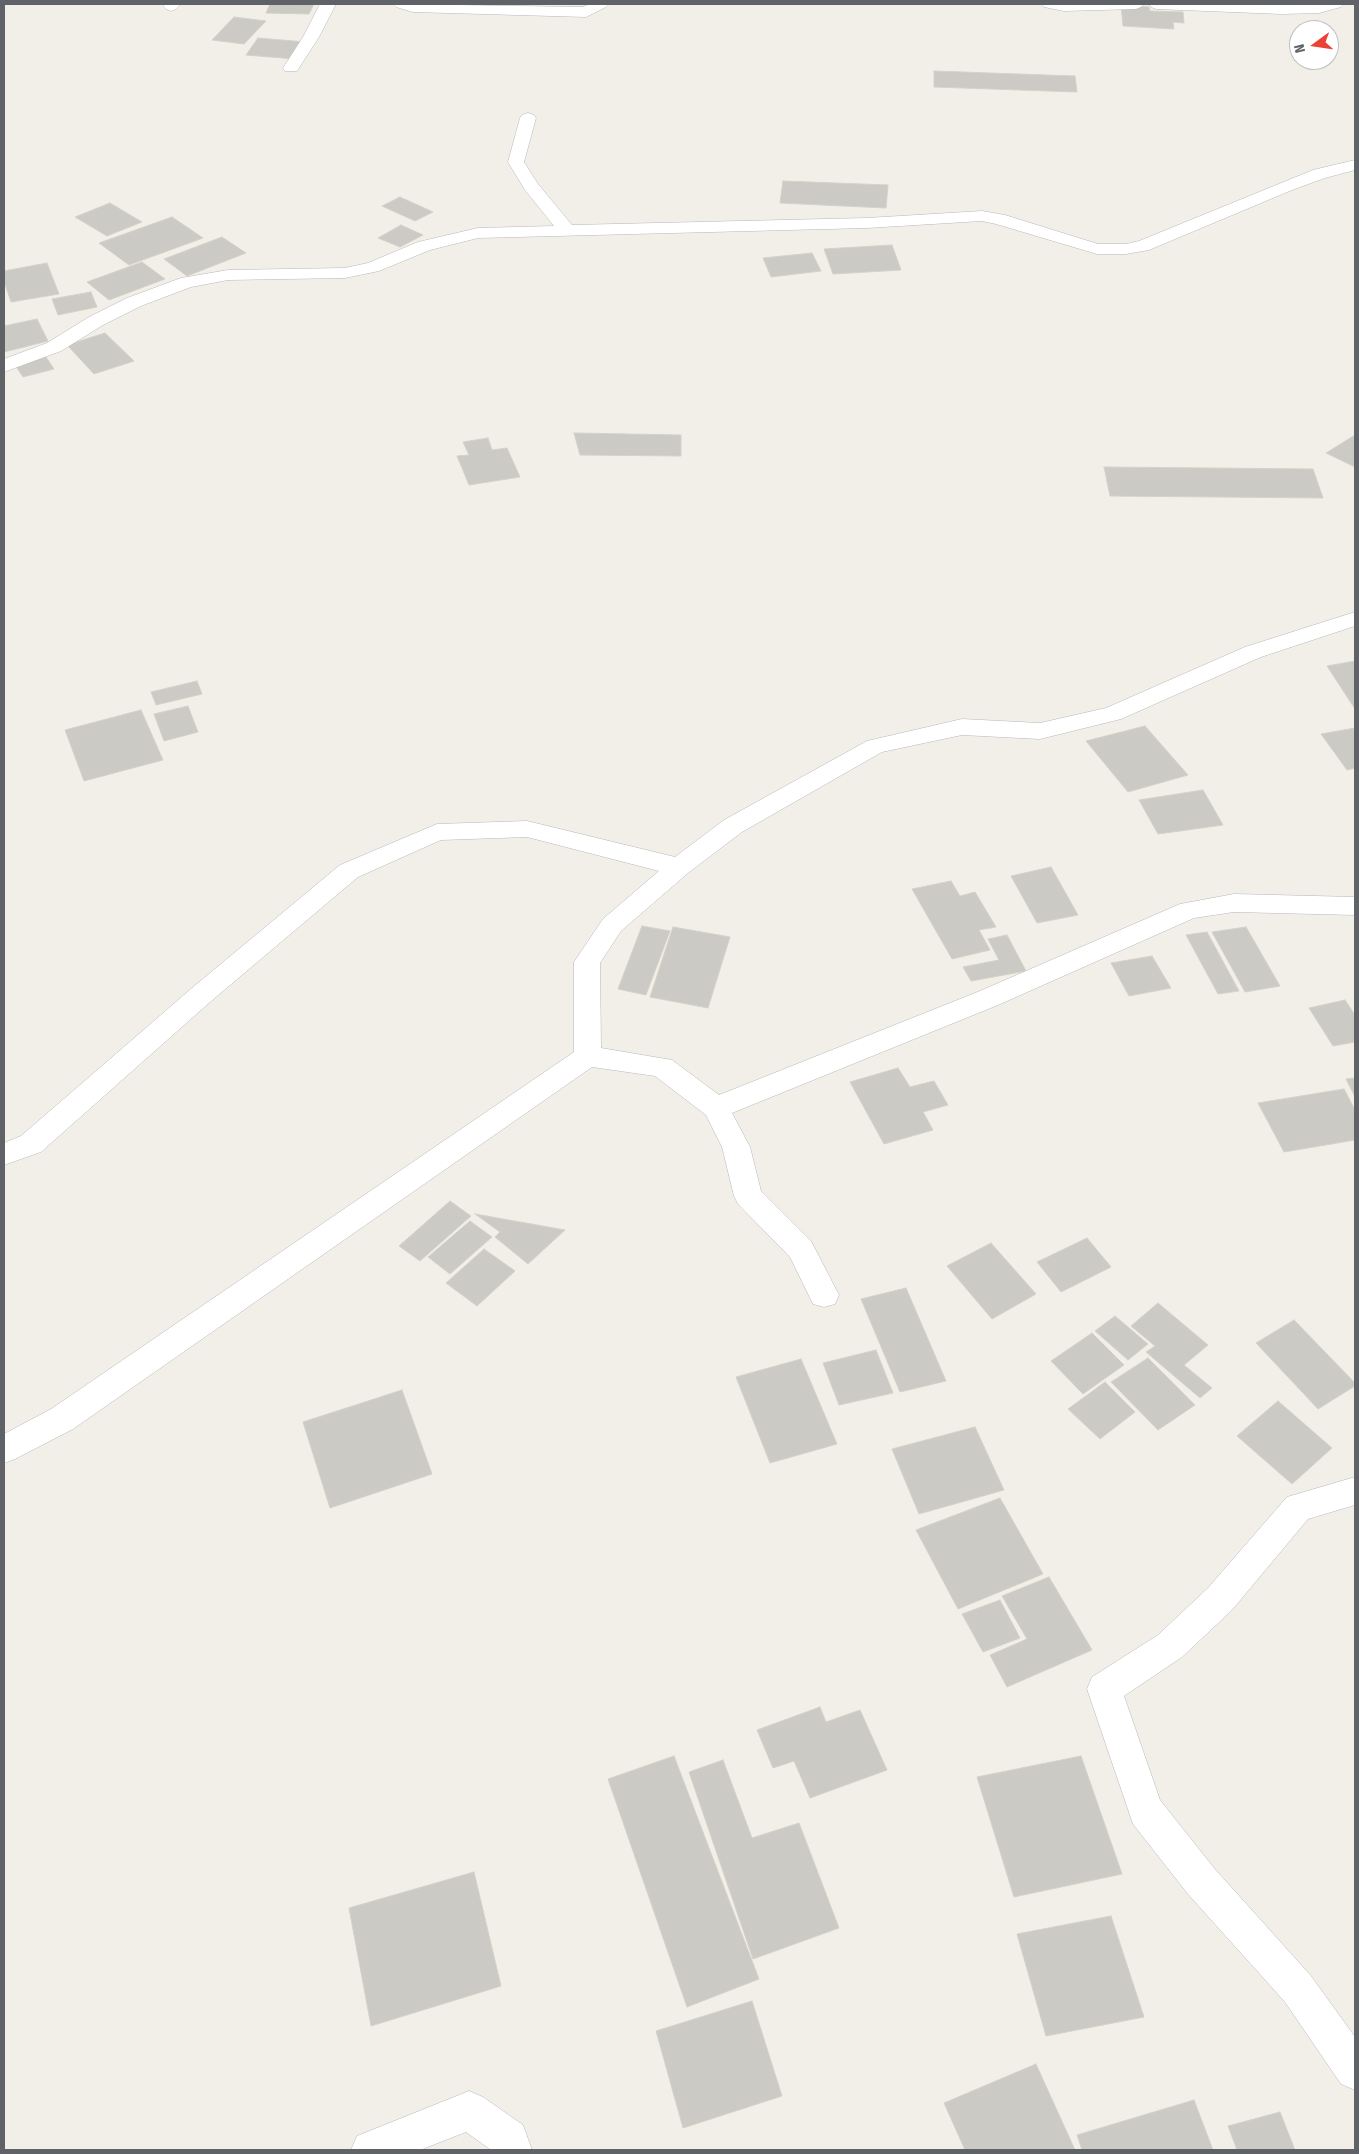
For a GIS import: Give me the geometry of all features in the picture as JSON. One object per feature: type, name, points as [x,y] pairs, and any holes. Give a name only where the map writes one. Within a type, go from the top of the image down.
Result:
[{"type":"street","points":[[291,68],[311,37],[328,4]]},
{"type":"street","points":[[401,4],[586,12],[601,4]]},
{"type":"street","points":[[1049,4],[1064,6],[1136,4]]},
{"type":"street","points":[[1156,4],[1282,9],[1319,8],[1336,4]]},
{"type":"street","points":[[528,118],[516,162],[531,186],[568,231]]},
{"type":"street","points":[[4,366],[54,347],[96,321],[134,302],[187,282],[228,275],[345,273],[373,267],[424,246],[478,233],[857,223],[982,216],[999,219],[1097,249],[1126,250],[1143,246],[1286,186],[1319,174],[1355,165]]},
{"type":"street","points":[[588,1056],[587,962],[612,925],[679,867],[732,826],[875,746],[962,727],[1040,731],[1113,714],[1253,652],[1355,619]]},
{"type":"street","points":[[4,1154],[31,1144],[201,995],[349,872],[437,832],[527,829],[679,867]]},
{"type":"street","points":[[716,1108],[989,998],[1189,910],[1234,903],[1355,906]]},
{"type":"street","points":[[4,1449],[62,1419],[588,1056],[662,1066],[716,1108],[736,1148],[748,1196],[801,1249],[824,1296]]},
{"type":"street","points":[[1355,1491],[1298,1507],[1213,1606],[1170,1646],[1104,1689],[1146,1811],[1201,1881],[1298,1989],[1355,2070]]},
{"type":"street","points":[[371,2150],[469,2111],[509,2139],[512,2150]]},
{"type":"building","points":[[270,4],[314,4],[309,14],[266,13]]},
{"type":"building","points":[[1121,5],[1149,7],[1150,11],[1183,12],[1184,23],[1173,22],[1174,29],[1123,26]]},
{"type":"building","points":[[234,17],[266,21],[244,44],[212,40]]},
{"type":"building","points":[[258,38],[306,42],[295,59],[246,55]]},
{"type":"building","points":[[934,71],[1075,76],[1077,92],[934,87]]},
{"type":"building","points":[[783,181],[888,185],[886,208],[780,203]]},
{"type":"building","points":[[400,197],[433,212],[415,221],[382,206]]},
{"type":"building","points":[[110,203],[142,222],[107,236],[75,217]]},
{"type":"building","points":[[172,217],[203,238],[129,265],[99,243]]},
{"type":"building","points":[[401,225],[423,235],[400,247],[378,238]]},
{"type":"building","points":[[222,237],[246,253],[187,276],[164,259]]},
{"type":"building","points":[[892,245],[901,270],[833,274],[824,249]]},
{"type":"building","points":[[812,253],[821,271],[771,277],[763,258]]},
{"type":"building","points":[[142,262],[165,279],[109,300],[87,282]]},
{"type":"building","points":[[47,263],[59,294],[11,302],[4,281],[4,271]]},
{"type":"building","points":[[91,292],[97,307],[58,315],[52,299]]},
{"type":"building","points":[[37,319],[48,341],[4,352],[4,326]]},
{"type":"building","points":[[105,333],[134,361],[94,374],[67,345]]},
{"type":"building","points":[[46,357],[54,369],[23,377],[15,365]]},
{"type":"building","points":[[574,433],[681,435],[681,456],[580,455]]},
{"type":"building","points":[[1355,435],[1355,467],[1326,453]]},
{"type":"building","points":[[488,438],[492,450],[507,448],[520,477],[469,485],[457,456],[469,455],[463,442]]},
{"type":"building","points":[[1104,467],[1313,469],[1323,498],[1110,496]]},
{"type":"building","points":[[1355,661],[1355,709],[1327,666]]},
{"type":"building","points":[[197,681],[202,694],[156,705],[151,692]]},
{"type":"building","points":[[188,706],[198,732],[164,741],[154,714]]},
{"type":"building","points":[[141,710],[163,760],[84,781],[65,730]]},
{"type":"building","points":[[1145,726],[1188,775],[1128,792],[1086,741]]},
{"type":"building","points":[[1355,728],[1355,768],[1347,770],[1321,734]]},
{"type":"building","points":[[1203,790],[1223,825],[1158,834],[1139,800]]},
{"type":"building","points":[[1051,867],[1078,915],[1037,923],[1011,876]]},
{"type":"building","points":[[951,881],[960,896],[975,892],[996,927],[979,930],[990,950],[952,959],[912,889]]},
{"type":"building","points":[[642,926],[670,931],[646,995],[618,989]]},
{"type":"building","points":[[673,927],[730,937],[708,1008],[650,997]]},
{"type":"building","points":[[1246,927],[1280,986],[1245,992],[1212,932]]},
{"type":"building","points":[[1207,932],[1239,991],[1218,994],[1186,935]]},
{"type":"building","points":[[1007,935],[1026,971],[971,981],[963,967],[999,960],[988,939]]},
{"type":"building","points":[[1152,956],[1171,988],[1129,996],[1111,963]]},
{"type":"building","points":[[1345,1000],[1355,1015],[1355,1042],[1333,1046],[1309,1008]]},
{"type":"building","points":[[898,1068],[910,1087],[934,1081],[948,1105],[923,1112],[933,1130],[884,1144],[850,1082]]},
{"type":"building","points":[[1355,1078],[1355,1097],[1346,1079]]},
{"type":"building","points":[[1344,1089],[1355,1110],[1355,1140],[1284,1152],[1258,1103]]},
{"type":"building","points":[[450,1201],[471,1216],[420,1261],[399,1246]]},
{"type":"building","points":[[475,1214],[565,1230],[528,1264],[495,1237],[500,1232]]},
{"type":"building","points":[[470,1221],[492,1237],[450,1274],[428,1257]]},
{"type":"building","points":[[1087,1238],[1111,1267],[1061,1292],[1037,1262]]},
{"type":"building","points":[[991,1243],[1036,1294],[992,1319],[947,1266]]},
{"type":"building","points":[[484,1249],[515,1271],[477,1306],[446,1283]]},
{"type":"building","points":[[906,1288],[946,1381],[900,1392],[861,1299]]},
{"type":"building","points":[[1158,1303],[1208,1345],[1184,1365],[1212,1388],[1200,1398],[1146,1352],[1155,1346],[1131,1326]]},
{"type":"building","points":[[1115,1316],[1148,1344],[1128,1360],[1095,1331]]},
{"type":"building","points":[[1294,1320],[1355,1383],[1355,1386],[1318,1409],[1256,1343]]},
{"type":"building","points":[[1092,1333],[1124,1365],[1083,1394],[1051,1361]]},
{"type":"building","points":[[876,1350],[893,1393],[839,1405],[823,1363]]},
{"type":"building","points":[[1148,1358],[1195,1405],[1158,1430],[1111,1382]]},
{"type":"building","points":[[801,1359],[837,1444],[770,1463],[736,1377]]},
{"type":"building","points":[[1105,1382],[1135,1412],[1100,1439],[1068,1409]]},
{"type":"building","points":[[402,1390],[432,1474],[330,1508],[303,1422]]},
{"type":"building","points":[[1278,1401],[1332,1448],[1292,1484],[1237,1436]]},
{"type":"building","points":[[975,1427],[1004,1490],[919,1514],[892,1449]]},
{"type":"building","points":[[1000,1498],[1043,1574],[958,1609],[916,1530]]},
{"type":"building","points":[[1049,1577],[1092,1650],[1007,1687],[990,1655],[1027,1639],[1002,1596]]},
{"type":"building","points":[[1000,1600],[1020,1638],[983,1652],[962,1614]]},
{"type":"building","points":[[820,1707],[826,1722],[860,1710],[887,1770],[810,1798],[794,1761],[773,1768],[757,1730]]},
{"type":"building","points":[[674,1756],[759,1979],[687,2007],[608,1779]]},
{"type":"building","points":[[1081,1756],[1122,1874],[1014,1897],[977,1777]]},
{"type":"building","points":[[723,1760],[752,1838],[799,1823],[839,1928],[753,1959],[689,1772]]},
{"type":"building","points":[[474,1872],[501,1986],[371,2026],[349,1908]]},
{"type":"building","points":[[1111,1916],[1144,2017],[1046,2036],[1017,1934]]},
{"type":"building","points":[[752,2001],[782,2096],[683,2128],[656,2031]]},
{"type":"building","points":[[1036,2064],[1075,2150],[965,2150],[944,2103]]},
{"type":"building","points":[[1194,2100],[1213,2150],[1082,2150],[1077,2135]]},
{"type":"building","points":[[1280,2112],[1295,2150],[1237,2150],[1228,2126]]}]
